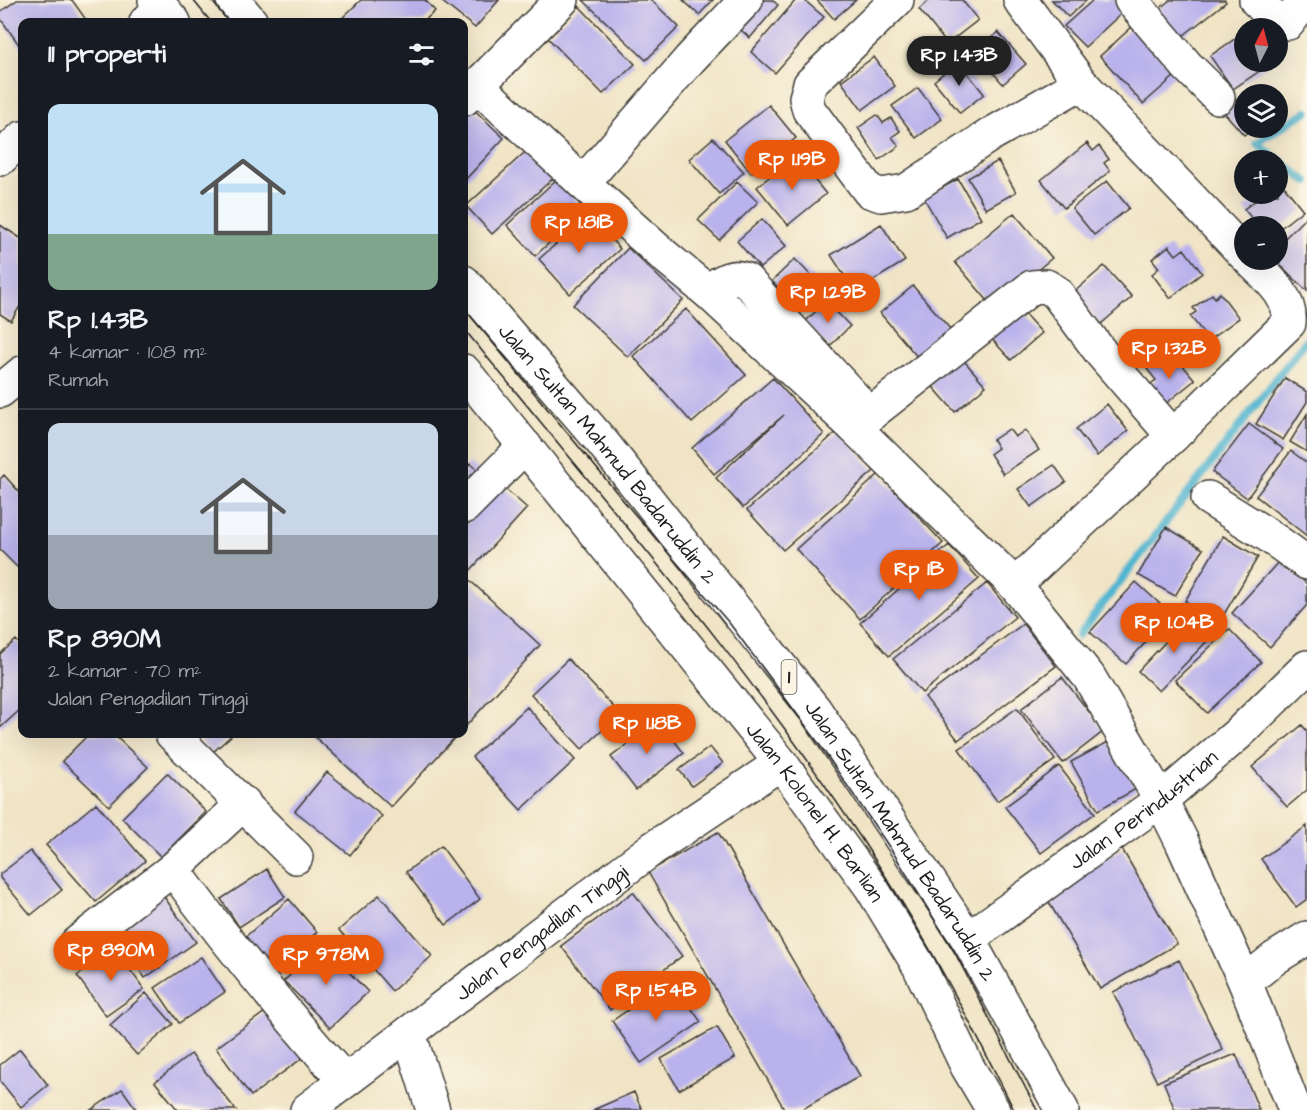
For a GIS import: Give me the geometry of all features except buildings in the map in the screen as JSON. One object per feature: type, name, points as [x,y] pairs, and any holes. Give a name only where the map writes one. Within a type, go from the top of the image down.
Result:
[{"type":"main road","points":[[233,0],[248,18]]},
{"type":"main road","points":[[562,0],[470,92],[583,183],[661,253],[862,421],[1015,585],[1089,677],[1161,800],[1245,982],[1295,1110]]},
{"type":"main road","points":[[583,183],[690,59],[746,0]]},
{"type":"main road","points":[[897,0],[810,84],[806,98],[809,110],[868,191],[881,195],[906,191],[990,135],[1081,83]]},
{"type":"main road","points":[[1020,0],[1081,83],[1234,243]]},
{"type":"main road","points":[[1131,0],[1187,66],[1218,97]]},
{"type":"main road","points":[[1256,0],[1283,24],[1288,23],[1306,0]]},
{"type":"main road","points":[[0,159],[18,142]]},
{"type":"main road","points":[[1015,585],[1289,323],[1290,311],[1275,286],[1260,270]]},
{"type":"main road","points":[[862,421],[1032,287],[1041,285],[1056,292],[1102,354],[1173,436]]},
{"type":"main road","name":"Jalan Sultan Mahmud Badaruddin 2","points":[[468,287],[602,442],[815,710],[968,939],[1062,1110]]},
{"type":"main road","name":"Jalan Kolonel H. Barlian","points":[[468,376],[782,763],[871,887],[919,966],[967,1066],[993,1110]]},
{"type":"main road","points":[[468,503],[525,446]]},
{"type":"main road","points":[[1208,498],[1307,563]]},
{"type":"main road","name":"Jalan Perindustrian","points":[[968,939],[1161,800],[1239,733],[1307,667]]},
{"type":"main road","points":[[176,738],[296,857]]},
{"type":"main road","name":"Jalan Pengadilan Tinggi","points":[[307,1110],[652,849],[782,763]]},
{"type":"main road","points":[[77,943],[173,869],[244,803]]},
{"type":"main road","points":[[173,869],[214,925],[345,1082]]},
{"type":"main road","points":[[1245,982],[1275,958],[1307,938]]},
{"type":"main road","points":[[409,1033],[433,1110]]},
{"type":"waterway","points":[[1307,111],[1257,143],[1307,182]]},
{"type":"waterway","points":[[1079,635],[1307,339]]},
{"type":"tram line","points":[[193,0],[208,18]]},
{"type":"tram line","points":[[211,0],[226,18]]},
{"type":"tram line","points":[[468,313],[632,511],[730,624],[817,741],[894,854],[955,953],[1037,1110]]},
{"type":"tram line","points":[[468,334],[732,658],[832,795],[916,925],[967,1017],[1014,1110]]}]
